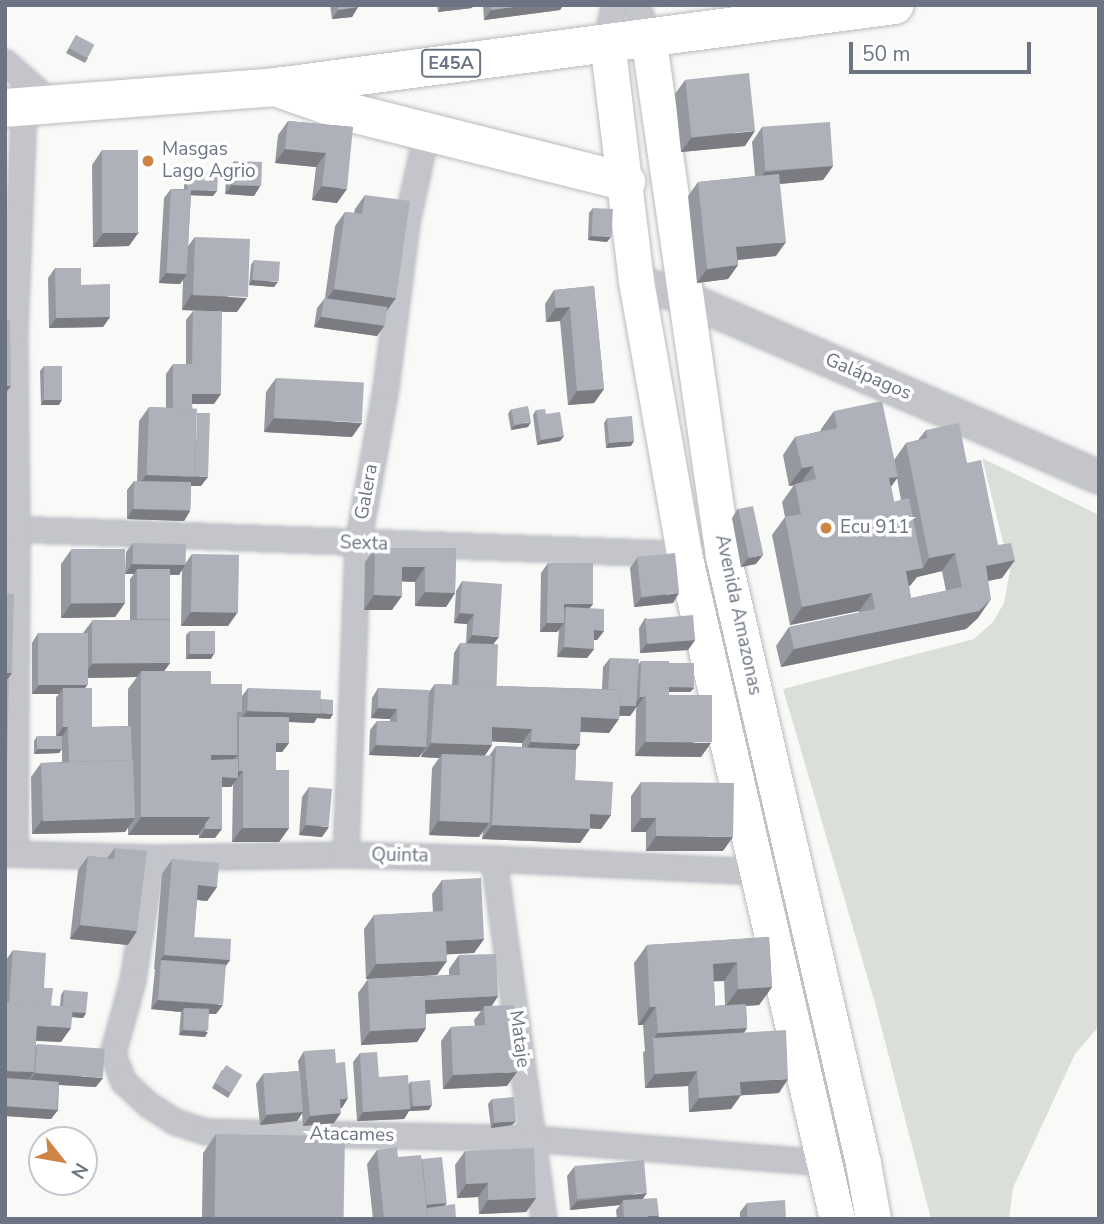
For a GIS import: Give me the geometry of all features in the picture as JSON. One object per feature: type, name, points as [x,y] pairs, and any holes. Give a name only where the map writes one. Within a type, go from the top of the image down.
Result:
[{"type":"highway","name":"E45A","points":[[28,107],[276,88],[611,23],[895,5]]},
{"type":"highway","points":[[276,88],[344,111],[626,182]]},
{"type":"main road","name":"Avenida Amazonas","points":[[643,21],[723,556],[873,1219]]},
{"type":"main road","name":"Avenida Amazonas","points":[[611,23],[636,281],[684,554],[837,1219]]},
{"type":"street","points":[[5,62],[28,107],[15,332],[11,528],[10,854]]},
{"type":"street","name":"Galera","points":[[346,855],[358,544],[386,388],[407,223],[427,132]]},
{"type":"street","name":"Galápagos","points":[[636,281],[685,298],[1099,477]]},
{"type":"street","name":"Sexta","points":[[11,528],[358,544],[723,556]]},
{"type":"street","name":"Quinta","points":[[10,854],[152,858],[346,855],[494,859],[756,872],[794,864]]},
{"type":"street","name":"Atacames","points":[[152,858],[133,981],[113,1055],[124,1082],[149,1105],[175,1122],[206,1132],[533,1139],[825,1163]]},
{"type":"street","name":"Mataje","points":[[494,859],[544,1219]]},
{"type":"shaded area","points":[[982,458],[1099,515],[1099,1026],[1075,1054],[1013,1188],[1009,1219],[931,1219],[875,1003],[783,689],[974,639],[993,622],[1004,603],[1010,570]]},
{"type":"building","points":[[338,5],[358,5],[358,7],[338,10]]},
{"type":"building","points":[[491,5],[529,5],[491,10]]},
{"type":"building","points":[[76,35],[95,45],[87,58],[69,48]]},
{"type":"building","points":[[749,73],[755,131],[691,137],[685,80]]},
{"type":"building","points":[[288,121],[353,127],[347,189],[322,186],[326,153],[285,149]]},
{"type":"building","points":[[830,122],[833,166],[765,171],[762,127]]},
{"type":"building","points":[[102,150],[138,150],[138,233],[102,233]]},
{"type":"building","points":[[234,161],[262,162],[261,186],[233,185]]},
{"type":"building","points":[[188,169],[218,170],[217,191],[187,190]]},
{"type":"building","points":[[779,174],[786,242],[736,247],[738,265],[707,269],[698,182]]},
{"type":"building","points":[[171,189],[191,190],[187,274],[167,273]]},
{"type":"building","points":[[365,195],[410,201],[396,298],[334,289],[345,212],[362,214]]},
{"type":"building","points":[[593,208],[613,209],[612,237],[592,236]]},
{"type":"building","points":[[195,237],[250,239],[248,297],[193,295]]},
{"type":"building","points":[[254,260],[280,262],[279,282],[253,280]]},
{"type":"building","points":[[55,268],[81,268],[81,285],[110,284],[110,317],[56,318]]},
{"type":"building","points":[[594,286],[604,389],[577,391],[570,307],[556,308],[554,290]]},
{"type":"building","points":[[324,298],[387,307],[385,326],[321,317]]},
{"type":"building","points":[[193,311],[222,311],[221,394],[192,394],[192,409],[173,408],[173,364],[192,364]]},
{"type":"building","points":[[5,320],[10,320],[11,386],[5,386]]},
{"type":"building","points":[[44,366],[62,366],[62,400],[44,400]]},
{"type":"building","points":[[276,378],[364,383],[362,423],[274,418]]},
{"type":"building","points":[[882,401],[898,477],[889,478],[894,502],[909,498],[923,568],[906,571],[911,598],[962,587],[955,553],[929,558],[906,443],[927,438],[926,430],[959,423],[967,463],[981,460],[998,545],[1011,543],[1015,560],[986,566],[991,599],[979,611],[794,649],[789,627],[875,609],[872,593],[802,607],[785,517],[801,514],[795,484],[816,479],[813,466],[802,468],[795,437],[837,428],[834,411]]},
{"type":"building","points":[[528,406],[531,422],[514,425],[511,409]]},
{"type":"building","points":[[149,407],[197,409],[195,477],[147,475]]},
{"type":"building","points":[[545,409],[546,414],[560,412],[564,436],[541,440],[536,410]]},
{"type":"building","points":[[197,413],[210,413],[208,477],[193,476]]},
{"type":"building","points":[[632,416],[634,441],[609,443],[607,418]]},
{"type":"building","points":[[134,481],[191,482],[191,510],[134,509]]},
{"type":"building","points":[[753,506],[763,555],[749,558],[738,509]]},
{"type":"building","points":[[133,543],[186,544],[186,565],[133,564]]},
{"type":"building","points":[[375,548],[456,548],[455,593],[425,592],[425,567],[402,567],[402,596],[374,595]]},
{"type":"building","points":[[71,549],[125,549],[125,603],[71,603]]},
{"type":"building","points":[[675,553],[679,593],[641,597],[637,557]]},
{"type":"building","points":[[192,554],[239,555],[238,613],[191,612]]},
{"type":"building","points":[[548,563],[593,563],[593,604],[564,604],[564,623],[547,623]]},
{"type":"building","points":[[137,569],[170,569],[170,619],[137,619]]},
{"type":"building","points":[[462,581],[502,584],[499,637],[472,635],[474,614],[460,613]]},
{"type":"building","points":[[5,594],[14,594],[12,673],[5,673]]},
{"type":"building","points":[[566,607],[604,609],[604,631],[594,630],[594,649],[564,647]]},
{"type":"building","points":[[693,615],[695,640],[647,644],[645,619]]},
{"type":"building","points":[[92,620],[170,620],[170,663],[92,663]]},
{"type":"building","points":[[190,631],[215,631],[215,654],[190,654]]},
{"type":"building","points":[[38,633],[88,633],[88,685],[38,685]]},
{"type":"building","points":[[460,643],[498,644],[497,686],[459,685]]},
{"type":"building","points":[[610,658],[639,659],[636,706],[620,706],[621,690],[608,689]]},
{"type":"building","points":[[641,661],[669,661],[669,695],[640,697]]},
{"type":"building","points":[[669,663],[694,663],[694,687],[669,687]]},
{"type":"building","points":[[141,671],[211,671],[211,817],[141,817]]},
{"type":"building","points":[[5,678],[9,679],[7,763],[5,763]]},
{"type":"building","points":[[211,684],[242,684],[242,712],[237,712],[237,755],[211,755]]},
{"type":"building","points":[[435,684],[621,690],[619,719],[581,717],[580,744],[531,742],[532,729],[492,727],[492,745],[431,743]]},
{"type":"building","points":[[63,688],[92,688],[92,727],[131,726],[132,760],[69,762],[68,727],[63,727]]},
{"type":"building","points":[[248,688],[321,691],[320,714],[247,711]]},
{"type":"building","points":[[378,688],[429,690],[426,747],[376,745],[377,721],[397,722],[397,709],[378,708]]},
{"type":"building","points":[[646,695],[712,695],[712,742],[646,742]]},
{"type":"building","points":[[321,699],[333,700],[333,714],[318,713]]},
{"type":"building","points":[[239,717],[289,717],[289,743],[276,743],[276,771],[239,771]]},
{"type":"building","points":[[37,736],[62,736],[62,749],[37,749]]},
{"type":"building","points":[[496,746],[576,750],[575,780],[613,782],[611,815],[590,814],[590,829],[492,825]]},
{"type":"building","points":[[442,754],[492,756],[490,823],[440,821]]},
{"type":"building","points":[[238,759],[238,778],[222,777],[222,829],[205,829],[211,816],[211,760]]},
{"type":"building","points":[[133,760],[135,818],[43,821],[41,763]]},
{"type":"building","points":[[243,770],[289,770],[289,828],[243,828]]},
{"type":"building","points":[[641,782],[734,783],[733,837],[656,836],[656,818],[641,818]]},
{"type":"building","points":[[309,787],[332,789],[329,827],[306,825]]},
{"type":"building","points":[[115,848],[147,851],[137,931],[80,925],[88,856],[114,859]]},
{"type":"building","points":[[172,859],[219,863],[217,887],[198,885],[194,937],[231,939],[230,960],[164,955]]},
{"type":"building","points":[[481,878],[484,939],[446,941],[447,961],[376,964],[374,915],[443,911],[442,880]]},
{"type":"building","points":[[769,937],[772,987],[738,989],[737,962],[713,964],[715,1006],[746,1004],[747,1028],[658,1033],[656,1007],[650,1007],[647,945]]},
{"type":"building","points":[[13,950],[46,953],[44,988],[53,988],[51,1006],[9,1003]]},
{"type":"building","points":[[496,954],[498,996],[425,1000],[426,1028],[370,1031],[368,979],[460,975],[459,955]]},
{"type":"building","points":[[161,960],[226,965],[223,1004],[158,1000]]},
{"type":"building","points":[[64,990],[88,992],[86,1013],[72,1012],[73,1007],[63,1006]]},
{"type":"building","points":[[7,1002],[73,1007],[71,1028],[37,1026],[34,1072],[5,1071]]},
{"type":"building","points":[[514,1005],[517,1072],[453,1075],[451,1027],[485,1025],[484,1006]]},
{"type":"building","points":[[184,1008],[209,1009],[208,1031],[183,1030]]},
{"type":"building","points":[[786,1030],[788,1079],[740,1082],[741,1095],[699,1098],[697,1071],[655,1074],[653,1038]]},
{"type":"building","points":[[37,1044],[105,1049],[103,1078],[35,1073]]},
{"type":"building","points":[[335,1049],[336,1063],[345,1062],[348,1098],[340,1099],[341,1113],[310,1116],[304,1051]]},
{"type":"building","points":[[377,1052],[379,1077],[408,1075],[410,1109],[363,1112],[360,1053]]},
{"type":"building","points":[[226,1065],[242,1075],[231,1093],[215,1083]]},
{"type":"building","points":[[300,1071],[303,1112],[266,1114],[263,1074]]},
{"type":"building","points":[[5,1078],[59,1082],[57,1110],[5,1106]]},
{"type":"building","points":[[430,1080],[432,1105],[413,1107],[411,1082]]},
{"type":"building","points":[[514,1097],[516,1121],[494,1123],[492,1099]]},
{"type":"building","points":[[216,1134],[345,1136],[344,1219],[215,1219]]},
{"type":"building","points":[[397,1147],[398,1157],[421,1155],[428,1219],[384,1219],[377,1150]]},
{"type":"building","points":[[534,1148],[536,1198],[488,1200],[488,1183],[466,1184],[465,1151]]},
{"type":"building","points":[[442,1157],[447,1203],[427,1205],[422,1159]]},
{"type":"building","points":[[644,1160],[647,1193],[577,1199],[574,1166]]},
{"type":"building","points":[[657,1198],[659,1216],[624,1219],[623,1200]]},
{"type":"building","points":[[785,1200],[786,1219],[747,1219],[747,1203]]},
{"type":"building","points":[[455,1204],[456,1219],[428,1219],[427,1208]]},
{"type":"place","name":"Masgas Lago Agrio","points":[[148,161]]},
{"type":"place","name":"Ecu 911","points":[[826,528]]}]
